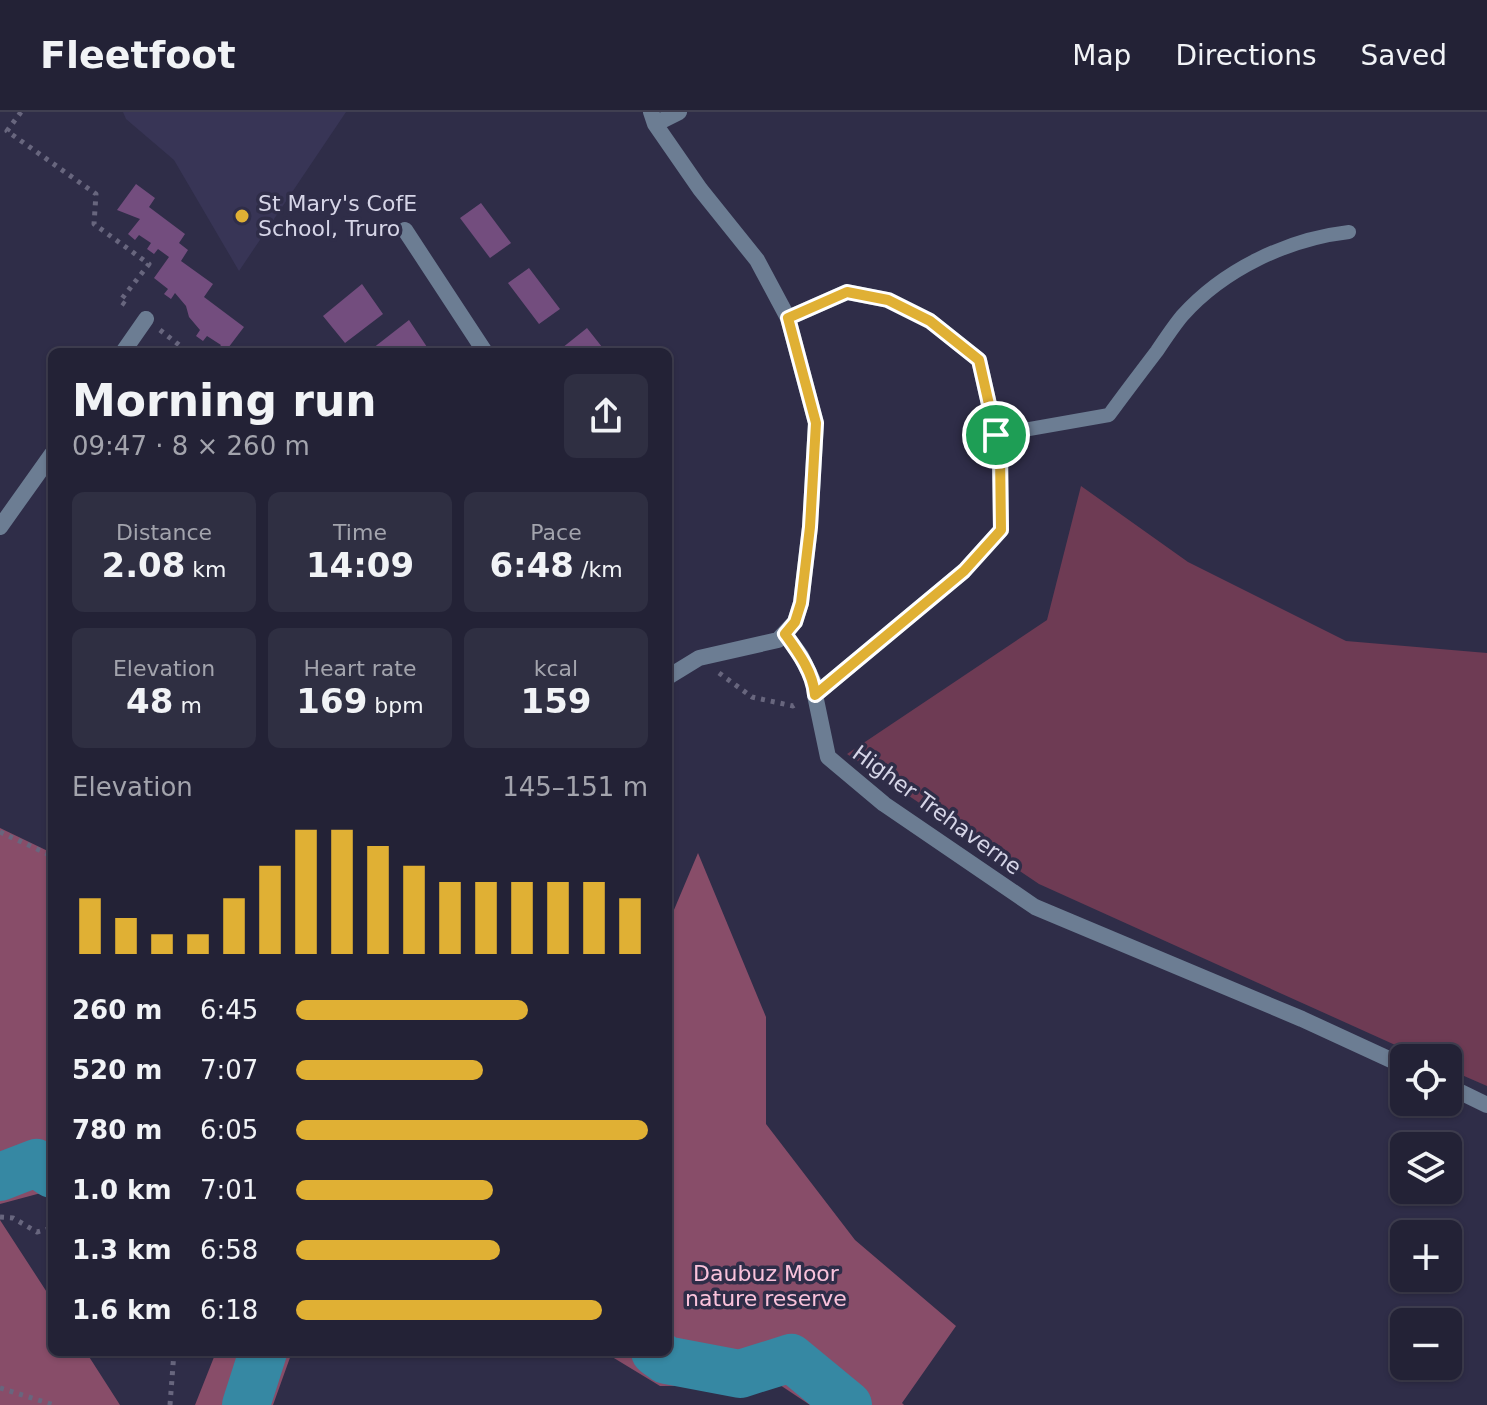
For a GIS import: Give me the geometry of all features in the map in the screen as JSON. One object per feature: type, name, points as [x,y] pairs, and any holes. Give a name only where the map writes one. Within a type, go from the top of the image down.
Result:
[{"type":"street","points":[[672,675],[699,658],[778,640],[795,622],[801,603],[810,527],[816,423],[788,318],[757,260],[700,189],[653,118],[679,112]]},
{"type":"street","points":[[405,230],[482,348]]},
{"type":"street","points":[[788,318],[847,292],[888,300],[930,321],[979,360],[1000,453],[1001,530],[964,571],[815,695]]},
{"type":"street","points":[[126,348],[146,319]]},
{"type":"street","points":[[0,527],[48,460]]},
{"type":"street","name":"Higher Trehaverne","points":[[785,634],[801,656],[814,683],[828,757],[884,804],[1035,907],[1302,1019],[1390,1060]]},
{"type":"street","points":[[1462,1093],[1487,1105]]},
{"type":"lane","points":[[996,435],[1109,415],[1182,316],[1205,294],[1285,246],[1349,232]]},
{"type":"path","points":[[21,112],[7,131],[96,194],[94,224],[149,264],[120,301],[183,348]]},
{"type":"path","points":[[699,658],[752,697],[793,706],[815,695]]},
{"type":"path","points":[[0,832],[48,854]]},
{"type":"path","points":[[0,1217],[13,1218],[37,1232],[48,1229]]},
{"type":"path","points":[[170,1405],[174,1356]]},
{"type":"path","points":[[0,1388],[54,1405]]},
{"type":"shaded area","name":"St Mary's CofE School, Truro","points":[[123,112],[346,112],[239,271],[174,160],[126,119]]},
{"type":"shaded area","points":[[1081,486],[1188,562],[1346,641],[1487,653],[1487,1086],[1462,1075],[1462,1044],[1393,1044],[1039,884],[847,754],[1047,620]]},
{"type":"green space","points":[[0,828],[48,851],[48,1198],[41,1193],[0,1204]]},
{"type":"green space","name":"Daubuz Moor nature reserve","points":[[698,853],[766,1017],[766,1124],[855,1240],[956,1326],[902,1403],[904,1405],[810,1405],[780,1385],[660,1386],[611,1356],[672,1356],[672,915]]},
{"type":"green space","points":[[0,1220],[48,1294],[48,1356],[89,1356],[120,1405],[0,1405]]},
{"type":"green space","points":[[214,1356],[291,1356],[273,1405],[195,1405]]},
{"type":"building","points":[[136,184],[155,198],[149,207],[185,234],[179,243],[188,250],[181,261],[213,284],[204,297],[244,327],[228,348],[219,348],[221,345],[207,336],[203,341],[196,336],[200,330],[189,317],[186,306],[175,293],[171,299],[164,294],[168,289],[154,278],[169,257],[158,249],[154,254],[147,249],[151,243],[139,235],[135,240],[128,234],[140,219],[117,210]]},
{"type":"building","points":[[481,203],[511,243],[490,258],[460,218]]},
{"type":"building","points":[[529,268],[560,309],[539,324],[508,283]]},
{"type":"building","points":[[362,284],[383,314],[345,343],[323,316]]},
{"type":"building","points":[[409,320],[428,348],[373,348]]},
{"type":"building","points":[[587,328],[603,348],[562,348]]},
{"type":"waterway","points":[[0,1177],[36,1163],[48,1171]]},
{"type":"waterway","points":[[246,1405],[262,1356]]},
{"type":"waterway","points":[[660,1356],[666,1360],[740,1374],[791,1358],[848,1405]]},
{"type":"place","name":"St Mary's CofE School, Truro","points":[[242,216]]},
{"type":"route","points":[[847,292],[888,300],[930,321],[979,360],[996,435],[1000,453],[1001,530],[964,571],[815,695],[814,683],[801,656],[785,634],[795,622],[801,603],[810,527],[816,423],[788,318],[847,292]]}]
